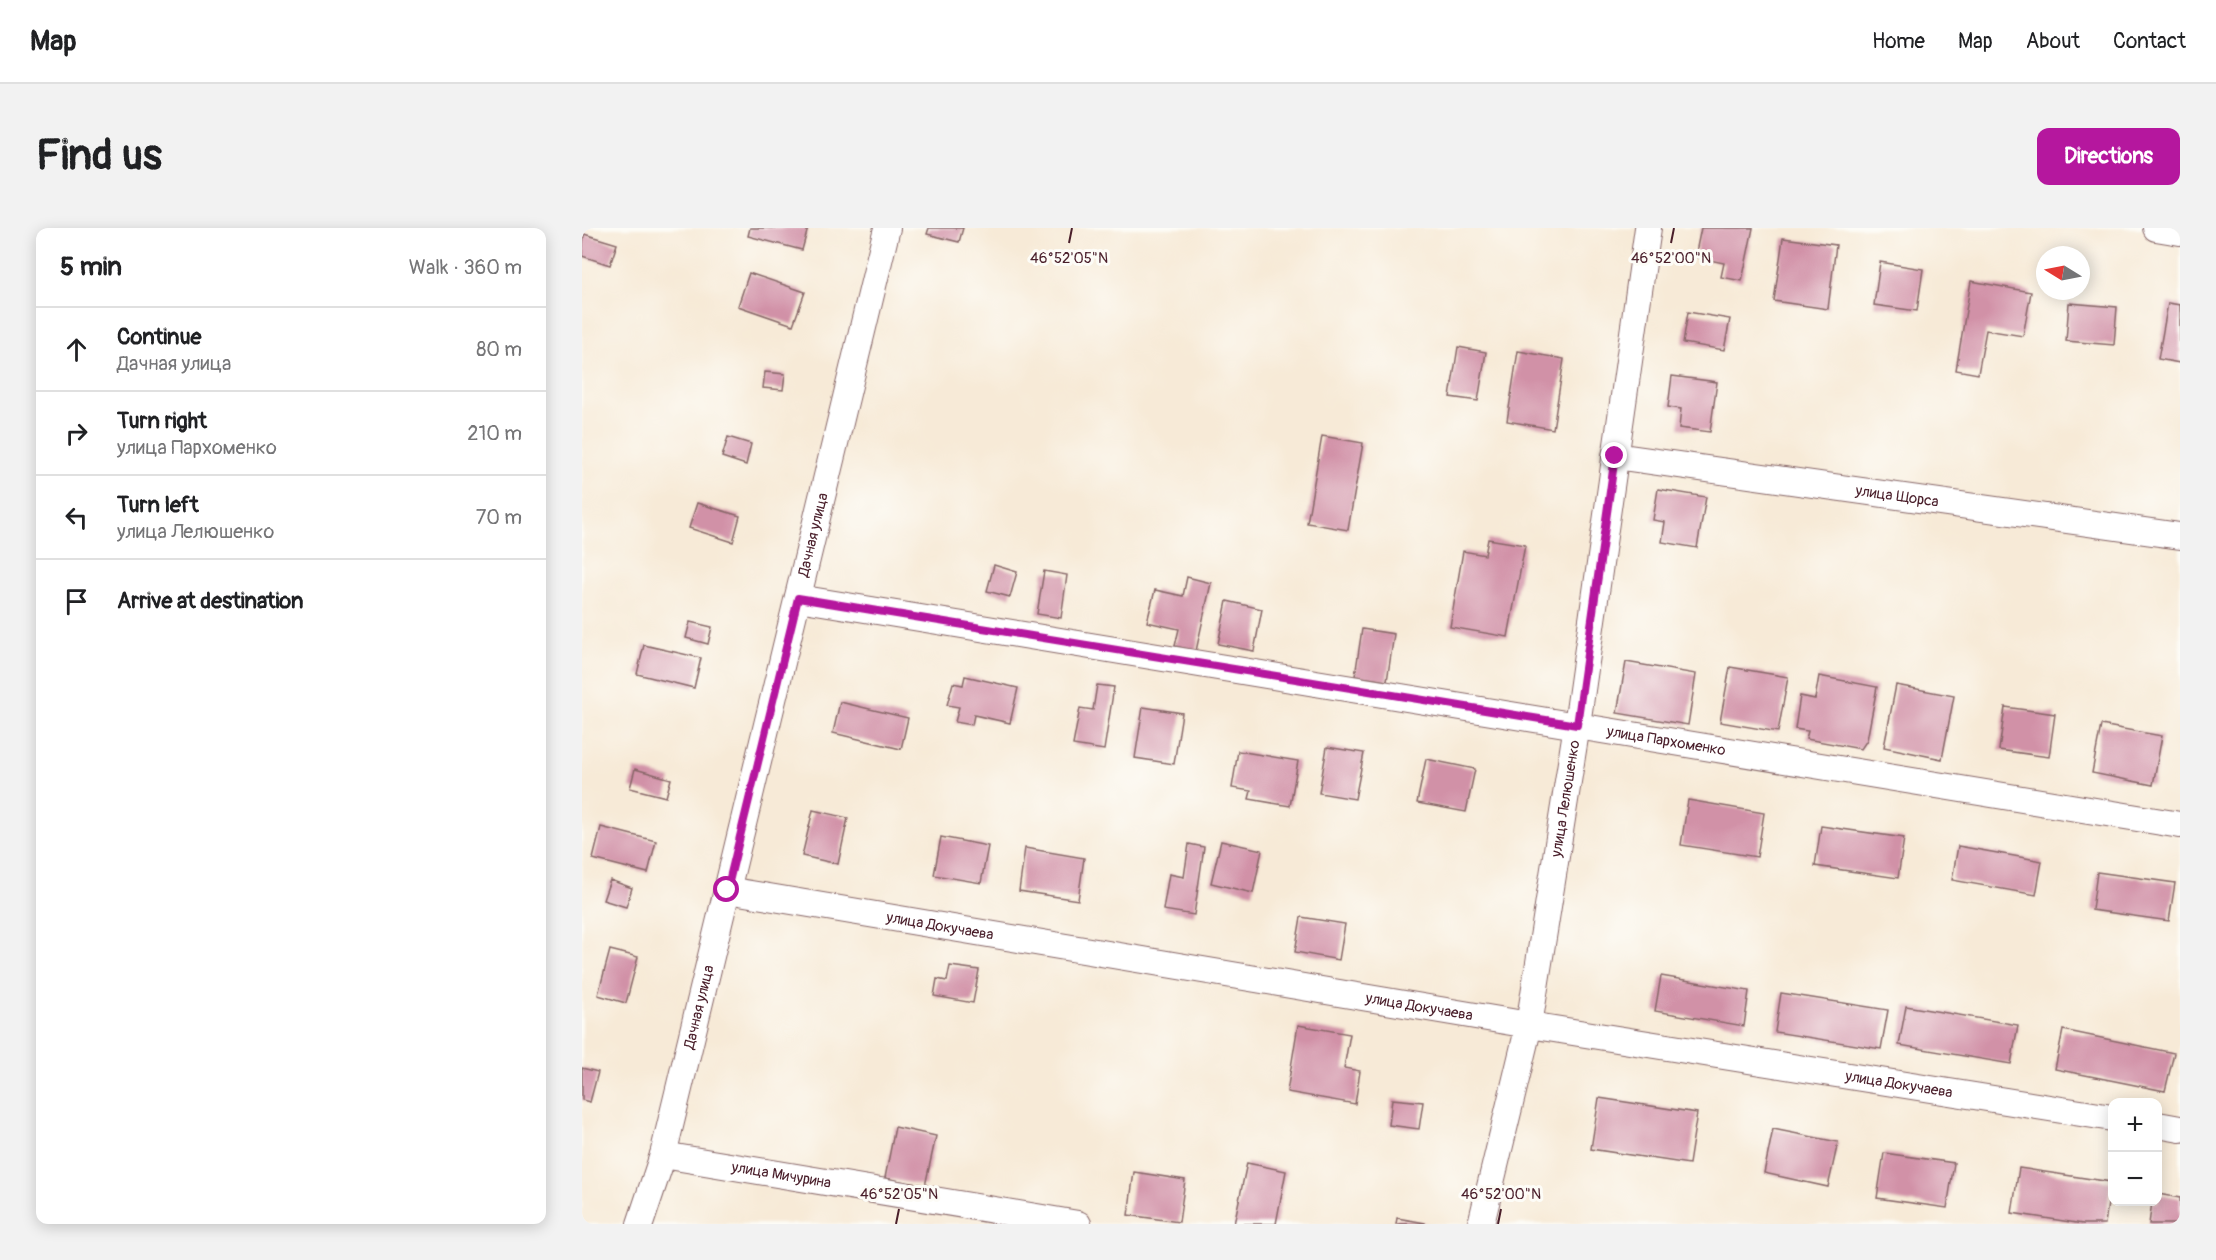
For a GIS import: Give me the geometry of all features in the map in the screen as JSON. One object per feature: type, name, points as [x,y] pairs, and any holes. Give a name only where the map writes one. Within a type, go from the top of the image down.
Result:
[{"type":"street","name":"Дачная улица","points":[[640,1224],[663,1155],[887,228]]},
{"type":"street","name":"улица Лелюшенко","points":[[1480,1224],[1529,1025],[1577,725],[1648,228]]},
{"type":"street","points":[[2156,228],[2180,232]]},
{"type":"street","name":"улица Щорса","points":[[1615,456],[2180,536]]},
{"type":"street","name":"улица Пархоменко","points":[[798,598],[2180,825]]},
{"type":"street","name":"улица Докучаева","points":[[727,890],[1529,1025],[2108,1117]]},
{"type":"street","points":[[2162,1126],[2180,1129]]},
{"type":"street","name":"улица Мичурина","points":[[663,1155],[1078,1224]]},
{"type":"building","points":[[750,228],[808,228],[802,250],[748,236]]},
{"type":"building","points":[[929,228],[963,228],[959,242],[927,234]]},
{"type":"building","points":[[1701,228],[1753,228],[1742,281],[1721,277],[1724,263],[1695,257]]},
{"type":"building","points":[[584,234],[617,244],[610,265],[582,256]]},
{"type":"building","points":[[1783,238],[1836,245],[1828,309],[1774,301]]},
{"type":"building","points":[[1880,262],[1923,269],[1917,311],[1874,305]]},
{"type":"building","points":[[749,273],[805,292],[793,325],[738,306]]},
{"type":"building","points":[[1971,281],[2031,292],[2023,336],[1986,330],[1978,374],[1956,370]]},
{"type":"building","points":[[2069,303],[2117,307],[2114,345],[2066,341]]},
{"type":"building","points":[[2168,303],[2180,305],[2180,363],[2158,359]]},
{"type":"building","points":[[1688,312],[1730,319],[1724,350],[1683,343]]},
{"type":"building","points":[[1458,347],[1486,352],[1478,401],[1450,397]]},
{"type":"building","points":[[1518,351],[1564,359],[1553,429],[1507,421]]},
{"type":"building","points":[[765,372],[785,374],[783,390],[763,388]]},
{"type":"building","points":[[1672,376],[1717,382],[1710,432],[1679,428],[1681,409],[1668,407]]},
{"type":"building","points":[[1322,436],[1363,443],[1348,530],[1307,523]]},
{"type":"building","points":[[728,437],[751,444],[746,465],[722,457]]},
{"type":"building","points":[[1658,489],[1706,497],[1697,548],[1662,542],[1665,522],[1653,520]]},
{"type":"building","points":[[697,503],[740,516],[733,542],[689,528]]},
{"type":"building","points":[[1488,539],[1525,545],[1508,637],[1450,627],[1463,551],[1485,555]]},
{"type":"building","points":[[994,565],[1017,572],[1010,597],[987,591]]},
{"type":"building","points":[[1044,571],[1067,575],[1061,618],[1037,614]]},
{"type":"building","points":[[1187,577],[1211,583],[1196,651],[1175,646],[1179,629],[1147,622],[1155,590],[1183,596]]},
{"type":"building","points":[[1227,601],[1262,609],[1254,651],[1218,644]]},
{"type":"building","points":[[690,622],[712,627],[708,644],[686,638]]},
{"type":"building","points":[[1362,629],[1394,634],[1387,681],[1355,676]]},
{"type":"building","points":[[644,645],[701,658],[694,688],[637,674]]},
{"type":"building","points":[[1626,662],[1696,674],[1688,725],[1617,713]]},
{"type":"building","points":[[1730,667],[1788,677],[1778,732],[1720,722]]},
{"type":"building","points":[[965,676],[1018,688],[1010,723],[974,715],[972,725],[955,722],[959,707],[947,705],[953,683],[963,685]]},
{"type":"building","points":[[1819,676],[1877,687],[1867,740],[1861,749],[1806,739],[1808,731],[1795,729],[1800,696],[1815,699]]},
{"type":"building","points":[[1097,685],[1114,687],[1104,750],[1073,745],[1080,708],[1093,710]]},
{"type":"building","points":[[1896,685],[1954,696],[1942,759],[1884,747]]},
{"type":"building","points":[[840,702],[908,718],[901,749],[833,733]]},
{"type":"building","points":[[1143,707],[1182,713],[1174,764],[1135,758]]},
{"type":"building","points":[[2005,707],[2055,714],[2049,757],[1999,750]]},
{"type":"building","points":[[2101,725],[2162,736],[2153,785],[2092,773]]},
{"type":"building","points":[[1327,747],[1364,753],[1355,799],[1319,793]]},
{"type":"building","points":[[1238,751],[1298,761],[1290,806],[1249,799],[1251,791],[1232,788]]},
{"type":"building","points":[[1426,759],[1475,769],[1466,812],[1417,803]]},
{"type":"building","points":[[635,769],[671,779],[666,797],[630,788]]},
{"type":"building","points":[[1688,800],[1764,813],[1757,857],[1681,845]]},
{"type":"building","points":[[813,810],[848,818],[838,864],[802,856]]},
{"type":"building","points":[[1821,826],[1904,838],[1898,878],[1815,866]]},
{"type":"building","points":[[601,827],[656,841],[648,873],[593,859]]},
{"type":"building","points":[[941,837],[988,846],[981,883],[934,875]]},
{"type":"building","points":[[1221,841],[1262,850],[1253,893],[1211,883]]},
{"type":"building","points":[[1189,844],[1204,847],[1194,915],[1163,910],[1169,874],[1184,877]]},
{"type":"building","points":[[1958,846],[2042,861],[2036,895],[1952,880]]},
{"type":"building","points":[[1025,848],[1084,858],[1078,900],[1019,891]]},
{"type":"building","points":[[2097,872],[2175,883],[2169,921],[2092,910]]},
{"type":"building","points":[[610,880],[632,888],[626,907],[603,900]]},
{"type":"building","points":[[1301,917],[1345,924],[1339,960],[1295,952]]},
{"type":"building","points":[[610,950],[638,957],[626,1003],[598,995]]},
{"type":"building","points":[[950,966],[979,970],[973,1003],[934,996],[937,979],[947,981]]},
{"type":"building","points":[[1661,976],[1749,991],[1744,1026],[1655,1011]]},
{"type":"building","points":[[1781,993],[1888,1010],[1881,1049],[1775,1032]]},
{"type":"building","points":[[1906,1006],[2018,1025],[2011,1064],[1899,1045]]},
{"type":"building","points":[[1298,1025],[1350,1034],[1344,1068],[1360,1071],[1355,1104],[1287,1092]]},
{"type":"building","points":[[2063,1030],[2174,1053],[2165,1091],[2055,1069]]},
{"type":"building","points":[[582,1068],[598,1072],[590,1102],[582,1100]]},
{"type":"building","points":[[1599,1098],[1697,1113],[1689,1164],[1591,1149]]},
{"type":"building","points":[[1392,1099],[1423,1102],[1419,1129],[1389,1125]]},
{"type":"building","points":[[895,1127],[936,1136],[925,1186],[885,1178]]},
{"type":"building","points":[[1773,1129],[1838,1142],[1828,1187],[1764,1173]]},
{"type":"building","points":[[1884,1153],[1954,1163],[1947,1208],[1877,1198]]},
{"type":"building","points":[[1247,1163],[1286,1171],[1276,1224],[1234,1224]]},
{"type":"building","points":[[2019,1168],[2108,1182],[2105,1224],[2083,1224],[2012,1213]]},
{"type":"building","points":[[1134,1172],[1185,1180],[1179,1222],[1128,1215]]},
{"type":"building","points":[[2162,1195],[2180,1198],[2180,1224],[2149,1224],[2151,1206],[2162,1206]]},
{"type":"building","points":[[1397,1218],[1425,1223],[1425,1224],[1396,1224]]},
{"type":"route","points":[[727,890],[798,598],[1577,725],[1615,456]]}]
